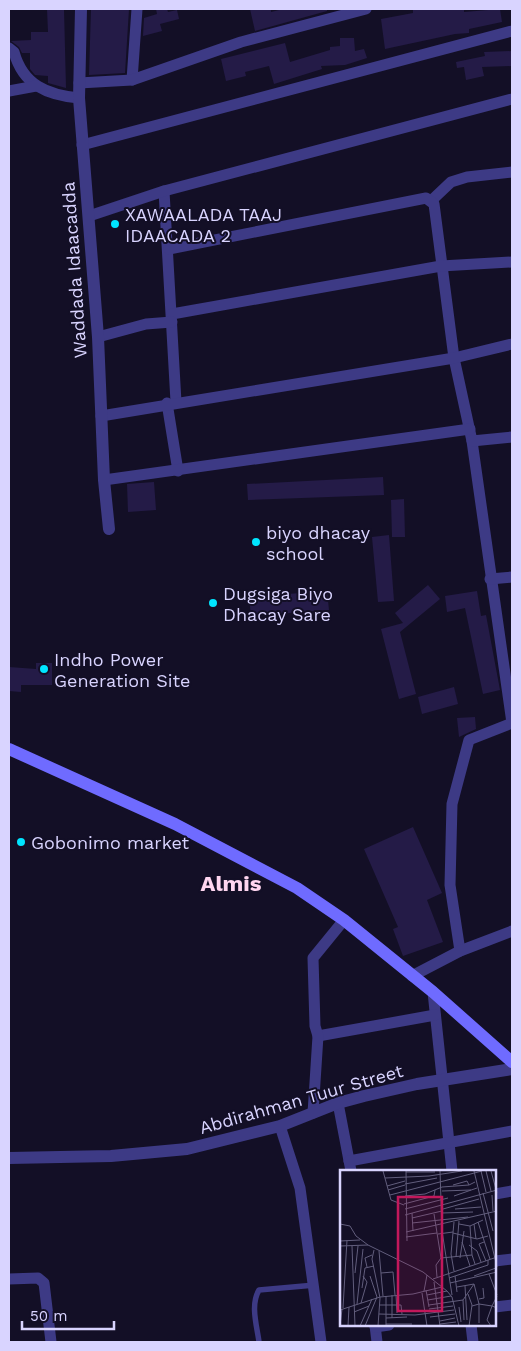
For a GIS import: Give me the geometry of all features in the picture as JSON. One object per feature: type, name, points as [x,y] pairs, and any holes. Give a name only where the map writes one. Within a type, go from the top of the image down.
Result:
[{"type":"main road","points":[[9,749],[175,824],[297,888],[344,920],[433,992],[512,1062]]},
{"type":"street","name":"Waddada Idaacadda","points":[[81,9],[79,98],[98,337],[104,480],[109,529]]},
{"type":"street","points":[[132,80],[137,9]]},
{"type":"street","points":[[79,83],[132,80],[324,14],[366,9]]},
{"type":"street","points":[[82,145],[512,31]]},
{"type":"street","points":[[9,48],[14,52],[18,67],[36,86],[60,96],[79,98]]},
{"type":"street","points":[[9,91],[36,86]]},
{"type":"street","points":[[89,216],[164,191],[512,98]]},
{"type":"street","points":[[432,200],[451,182],[467,177],[512,172]]},
{"type":"street","points":[[164,191],[172,318],[172,403],[178,471]]},
{"type":"street","points":[[169,249],[426,198],[432,200]]},
{"type":"street","points":[[432,200],[454,358],[472,442],[512,723],[470,740],[452,804],[450,886],[460,952]]},
{"type":"street","points":[[98,337],[172,318],[441,266],[512,262]]},
{"type":"street","points":[[101,416],[454,358],[512,344]]},
{"type":"street","points":[[104,480],[470,429]]},
{"type":"street","points":[[472,442],[512,437]]},
{"type":"street","points":[[490,579],[512,577]]},
{"type":"street","points":[[313,1113],[318,1036],[315,1026],[313,958],[344,920]]},
{"type":"street","points":[[412,976],[460,952],[510,935]]},
{"type":"street","points":[[433,992],[452,1170]]},
{"type":"street","points":[[318,1036],[435,1015]]},
{"type":"street","name":"Abdirahman Tuur Street","points":[[9,1158],[111,1156],[187,1149],[280,1126],[338,1103],[442,1080],[512,1069]]},
{"type":"street","points":[[338,1103],[350,1166],[448,1142],[512,1132]]},
{"type":"street","points":[[280,1126],[300,1188],[315,1285],[321,1342]]},
{"type":"street","points":[[496,1194],[512,1191]]},
{"type":"street","points":[[496,1261],[512,1259]]},
{"type":"street","points":[[9,1279],[38,1278],[44,1283],[51,1342]]},
{"type":"street","points":[[496,1307],[512,1305]]},
{"type":"street","points":[[375,1326],[377,1342]]},
{"type":"street","points":[[471,1326],[473,1342]]},
{"type":"lane","points":[[259,1342],[254,1306],[254,1298],[259,1290],[315,1285]]},
{"type":"building","points":[[47,9],[64,9],[66,88],[48,83],[48,76],[35,75],[30,69],[30,53],[22,53],[19,47],[11,41],[31,40],[31,32],[48,32]]},
{"type":"building","points":[[91,9],[129,9],[125,73],[89,75]]},
{"type":"building","points":[[156,9],[167,9],[168,12],[177,10],[179,19],[160,24],[162,31],[143,36],[144,18],[157,14]]},
{"type":"building","points":[[250,9],[271,9],[271,12],[283,9],[327,9],[327,11],[255,31]]},
{"type":"building","points":[[413,9],[464,9],[464,12],[500,9],[502,22],[469,29],[469,33],[455,34],[385,49],[381,19],[413,13]]},
{"type":"building","points":[[340,38],[354,38],[355,51],[364,49],[367,58],[345,65],[321,66],[322,69],[274,84],[269,66],[245,72],[246,76],[226,81],[221,59],[285,43],[290,62],[330,50],[330,47],[340,46]]},
{"type":"building","points":[[512,51],[512,66],[482,67],[484,76],[466,80],[464,67],[457,68],[456,62],[485,56],[484,52]]},
{"type":"building","points":[[383,477],[384,495],[248,500],[247,484]]},
{"type":"building","points":[[154,482],[156,510],[128,512],[127,484]]},
{"type":"building","points":[[404,499],[405,537],[392,537],[391,500]]},
{"type":"building","points":[[389,535],[394,601],[378,602],[372,537]]},
{"type":"building","points":[[428,585],[440,599],[400,632],[416,694],[399,699],[381,629],[403,623],[395,613]]},
{"type":"building","points":[[327,591],[329,610],[251,616],[249,597]]},
{"type":"building","points":[[477,591],[481,616],[486,615],[500,690],[483,694],[465,608],[447,612],[445,596]]},
{"type":"building","points":[[36,663],[52,663],[52,685],[21,685],[21,692],[9,691],[9,667],[36,669]]},
{"type":"building","points":[[454,687],[458,704],[422,714],[418,697]]},
{"type":"building","points":[[475,717],[476,729],[459,737],[457,718]]},
{"type":"building","points":[[413,827],[442,893],[427,900],[443,942],[403,956],[393,929],[398,927],[364,849]]},
{"type":"place","name":"XAWAALADA TAAJ IDAACADA 2","points":[[115,224]]},
{"type":"place","name":"biyo dhacay school","points":[[256,542]]},
{"type":"place","name":"Dugsiga Biyo Dhacay Sare","points":[[213,603]]},
{"type":"place","name":"Indho Power Generation Site","points":[[44,669]]},
{"type":"place","name":"Gobonimo market","points":[[21,842]]},
{"type":"district","name":"Almis","points":[[231,883]]}]
